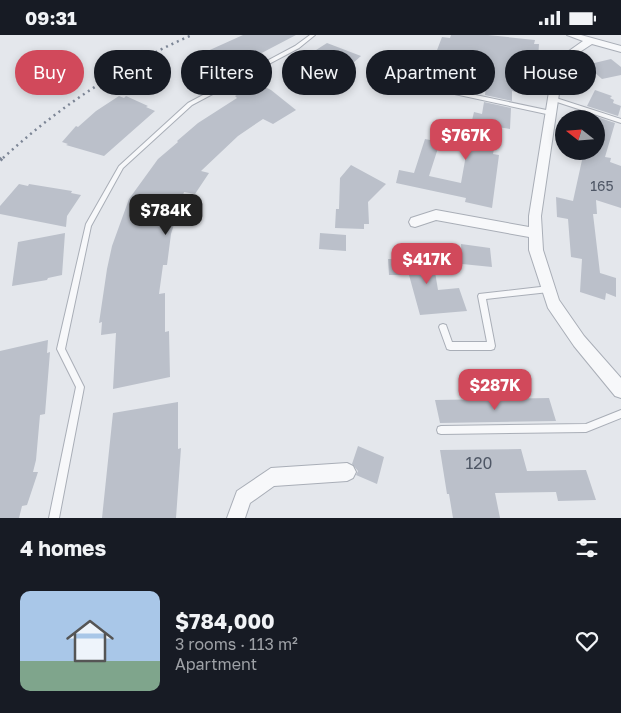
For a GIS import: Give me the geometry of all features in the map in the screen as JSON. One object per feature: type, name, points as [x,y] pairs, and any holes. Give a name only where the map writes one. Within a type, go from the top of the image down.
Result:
[{"type":"street","points":[[571,35],[621,49]]},
{"type":"street","points":[[592,40],[562,61],[557,73],[535,216],[536,250],[553,303],[579,341],[621,390]]},
{"type":"street","points":[[415,222],[436,215],[535,233]]},
{"type":"street","points":[[236,518],[243,497],[271,477],[347,472]]},
{"type":"lane","points":[[54,518],[80,387],[61,349],[88,226],[121,167],[190,104],[297,47],[313,35]]},
{"type":"lane","points":[[466,95],[550,113]]},
{"type":"lane","points":[[553,99],[621,121]]},
{"type":"lane","points":[[443,327],[450,346],[491,347],[482,296],[549,289]]},
{"type":"lane","points":[[441,430],[586,428],[621,414]]},
{"type":"building","points":[[243,35],[296,35],[267,50],[210,50]]},
{"type":"building","points":[[451,35],[488,35],[535,40],[534,44],[539,44],[539,50],[505,50],[505,95],[512,95],[512,101],[485,95],[495,95],[495,50],[437,50],[442,37],[450,38]]},
{"type":"building","points":[[327,43],[345,50],[316,50]]},
{"type":"building","points":[[356,54],[361,56],[356,60]]},
{"type":"building","points":[[611,59],[621,67],[621,75],[602,79],[596,74],[596,63]]},
{"type":"building","points":[[596,90],[612,96],[610,98],[614,100],[613,103],[621,106],[618,116],[605,112],[605,110],[587,106],[592,95],[596,95]]},
{"type":"building","points":[[272,91],[296,110],[273,124],[263,119],[238,136],[201,171],[209,173],[195,194],[184,192],[171,234],[167,265],[163,265],[159,294],[165,293],[165,332],[169,331],[170,377],[113,389],[116,333],[101,335],[102,322],[99,323],[112,246],[129,199],[158,159],[198,123],[237,98],[235,96],[272,95]]},
{"type":"building","points":[[119,96],[124,98],[126,96],[155,111],[104,156],[66,145],[68,144],[62,142],[76,126],[78,127],[96,111]]},
{"type":"building","points":[[484,102],[511,108],[510,129],[498,127],[493,154],[499,155],[492,208],[465,202],[466,198],[396,183],[399,170],[414,173],[425,139],[440,142],[429,176],[461,183],[466,155],[464,154],[474,112],[482,114]]},
{"type":"building","points":[[605,120],[615,123],[605,157]]},
{"type":"building","points":[[605,157],[611,158],[610,162],[621,166],[621,208],[596,200],[597,214],[593,214],[600,273],[616,278],[616,297],[606,293],[605,300],[580,292],[582,259],[571,257],[568,219],[557,217],[556,197],[573,201],[582,160],[605,160]]},
{"type":"building","points":[[351,165],[386,184],[368,202],[369,224],[364,224],[364,229],[335,228],[336,209],[339,209],[340,178]]},
{"type":"building","points":[[19,184],[72,191],[71,193],[81,195],[67,216],[66,227],[0,214],[0,206]]},
{"type":"building","points":[[65,233],[62,275],[48,278],[47,280],[12,286],[18,242]]},
{"type":"building","points":[[320,233],[346,235],[346,251],[319,249]]},
{"type":"building","points":[[461,244],[490,248],[492,267],[462,264]]},
{"type":"building","points":[[402,253],[432,254],[438,290],[459,288],[467,311],[420,315],[409,275],[389,275],[388,259],[402,259]]},
{"type":"building","points":[[48,340],[47,353],[50,352],[45,414],[40,415],[36,460],[33,472],[38,472],[27,505],[22,506],[19,518],[0,518],[0,351]]},
{"type":"building","points":[[549,398],[556,421],[440,423],[435,400]]},
{"type":"building","points":[[178,402],[178,449],[181,448],[176,518],[102,518],[113,413]]},
{"type":"building","points":[[358,446],[384,457],[377,484],[356,475],[358,471],[352,464]]},
{"type":"building","points":[[521,449],[527,471],[586,470],[596,500],[558,501],[556,492],[495,493],[500,518],[453,518],[440,450]]},
{"type":"railway","points":[[3,158],[47,121],[92,89],[141,60],[192,35]]},
{"type":"railway","points":[[0,160],[4,156]]}]
